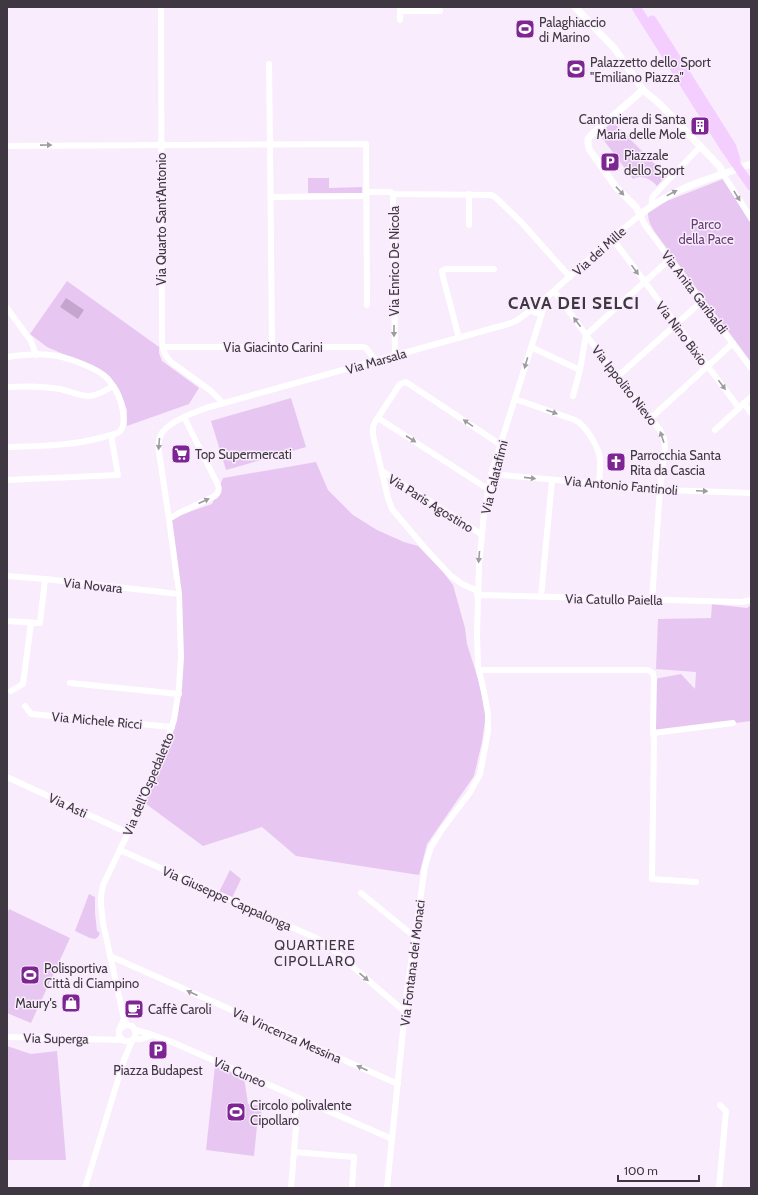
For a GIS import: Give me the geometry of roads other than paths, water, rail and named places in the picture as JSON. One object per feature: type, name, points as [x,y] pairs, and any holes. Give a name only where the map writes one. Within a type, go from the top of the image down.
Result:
[{"type":"main road","points":[[636,7],[726,150],[751,186]]},
{"type":"main road","points":[[644,7],[732,147],[739,168]]},
{"type":"street","name":"Via Quarto Sant'Antonio","points":[[161,7],[163,348]]},
{"type":"street","points":[[575,7],[615,49],[643,90],[660,104],[720,167],[751,218]]},
{"type":"street","points":[[400,20],[400,9],[440,11]]},
{"type":"street","points":[[269,64],[272,347]]},
{"type":"street","points":[[640,215],[632,203],[616,186],[589,149],[588,139],[643,90]]},
{"type":"street","points":[[7,146],[366,144],[367,305]]},
{"type":"street","name":"Via dei Mille","points":[[652,205],[652,200],[655,194],[700,147]]},
{"type":"street","name":"Via dei Mille","points":[[537,311],[546,298],[612,238],[652,205],[679,190],[751,164]]},
{"type":"street","points":[[720,167],[739,168]]},
{"type":"street","points":[[271,197],[391,192],[393,194]]},
{"type":"street","name":"Via Enrico De Nicola","points":[[394,356],[393,194],[487,194],[495,197],[521,222],[570,277]]},
{"type":"street","points":[[469,194],[469,225]]},
{"type":"street","points":[[632,203],[652,205]]},
{"type":"street","name":"Via Anita Garibaldi","points":[[640,215],[645,225],[670,260],[751,368]]},
{"type":"street","name":"Via Nino Bixio","points":[[612,238],[708,366],[742,406],[751,413]]},
{"type":"street","points":[[573,396],[580,370],[586,335],[670,260]]},
{"type":"street","points":[[459,338],[442,276],[442,271],[446,269],[494,269]]},
{"type":"street","name":"Via Ippolito Nievo","points":[[554,291],[617,377],[661,431],[665,442],[652,600]]},
{"type":"street","points":[[617,377],[701,302]]},
{"type":"street","points":[[7,308],[31,341],[36,354]]},
{"type":"street","name":"Via Marsala","points":[[222,403],[508,324],[516,321],[527,313],[537,311]]},
{"type":"street","name":"Via Calatafimi","points":[[484,753],[488,732],[488,714],[479,670],[476,634],[481,534],[491,474],[531,347],[537,311]]},
{"type":"street","points":[[651,418],[733,343]]},
{"type":"street","name":"Via Giacinto Carini","points":[[163,348],[363,347],[366,348],[376,361]]},
{"type":"street","points":[[531,347],[580,370]]},
{"type":"street","points":[[163,348],[165,355],[171,362],[213,393],[222,403]]},
{"type":"street","points":[[7,357],[36,354],[50,355],[78,363],[101,373],[113,386],[121,401],[124,415],[122,428],[119,432],[111,435],[58,446],[7,447]]},
{"type":"street","points":[[488,489],[378,418],[400,383],[408,382],[501,445]]},
{"type":"street","points":[[7,388],[31,386],[48,387],[89,396],[100,394],[113,386]]},
{"type":"street","points":[[714,430],[751,397]]},
{"type":"street","points":[[516,398],[575,420],[583,425],[599,455],[600,462],[598,485]]},
{"type":"street","name":"Via dell'Ospedaletto","points":[[126,1022],[103,923],[101,896],[103,885],[128,833],[164,750],[172,727],[178,694],[181,657],[179,594],[158,443],[164,430],[184,417],[222,403]]},
{"type":"street","points":[[169,519],[213,497],[218,494],[219,491],[217,483],[184,417]]},
{"type":"street","name":"Via Catullo Paiella","points":[[378,418],[374,424],[373,431],[389,502],[395,514],[451,576],[477,593],[541,597],[652,600],[742,602],[751,600]]},
{"type":"street","points":[[7,480],[118,475],[111,435]]},
{"type":"street","name":"Via Paris Agostino","points":[[382,471],[481,534]]},
{"type":"street","name":"Via Antonio Fantinoli","points":[[491,474],[598,485],[751,493]]},
{"type":"street","points":[[541,597],[552,480]]},
{"type":"street","name":"Via Novara","points":[[7,576],[179,594]]},
{"type":"street","points":[[7,621],[39,624],[41,622],[45,579]]},
{"type":"street","points":[[11,691],[23,684],[31,623]]},
{"type":"street","points":[[479,670],[648,670],[653,674],[654,771],[652,879],[696,882]]},
{"type":"street","points":[[70,683],[178,694]]},
{"type":"street","name":"Via Michele Ricci","points":[[25,706],[31,714],[172,727]]},
{"type":"street","points":[[653,733],[733,723]]},
{"type":"street","name":"Via Fontana dei Monaci","points":[[387,1188],[407,992],[425,866],[431,846],[469,794],[480,774],[484,753]]},
{"type":"street","name":"Via Asti","points":[[7,777],[128,833]]},
{"type":"street","name":"Via Giuseppe Cappalonga","points":[[120,850],[318,939],[330,947],[405,1012]]},
{"type":"street","points":[[361,893],[415,937]]},
{"type":"street","name":"Via Vincenza Messina","points":[[110,956],[398,1084]]},
{"type":"street","points":[[85,1188],[124,1060],[136,1035],[136,1030],[126,1022],[120,1029],[119,1036],[123,1041],[124,1060]]},
{"type":"street","name":"Via Superga","points":[[105,1040],[120,1029]]},
{"type":"street","name":"Via Cuneo","points":[[136,1030],[172,1042],[392,1139]]},
{"type":"street","points":[[123,1041],[141,1039],[153,1035]]},
{"type":"street","name":"Via Superga","points":[[7,1037],[123,1041]]},
{"type":"street","points":[[291,1188],[296,1127],[294,1122],[297,1101]]},
{"type":"street","points":[[719,1188],[726,1111],[720,1105]]},
{"type":"street","points":[[294,1152],[354,1156],[352,1188]]},
{"type":"place","name":"Palaghiaccio di Marino","points":[[525,29]]},
{"type":"place","name":"Palazzetto dello Sport \"Emiliano Piazza\"","points":[[576,69]]},
{"type":"place","name":"Cantoniera di Santa Maria delle Mole","points":[[700,126]]},
{"type":"place","name":"Piazzale dello Sport","points":[[610,162]]},
{"type":"place","name":"Top Supermercati","points":[[181,454]]},
{"type":"place","name":"Parrocchia Santa Rita da Cascia","points":[[616,462]]},
{"type":"place","name":"Polisportiva Città di Ciampino","points":[[30,975]]},
{"type":"place","name":"Maury's","points":[[71,1003]]},
{"type":"place","name":"Caffè Caroli","points":[[134,1009]]},
{"type":"place","name":"Piazza Budapest","points":[[158,1050]]},
{"type":"place","name":"Circolo polivalente Cipollaro","points":[[236,1112]]},
{"type":"district","name":"CAVA DEI SELCI","points":[[574,303]]},
{"type":"district","name":"QUARTIERE CIPOLLARO","points":[[315,954]]},
{"type":"park label","name":"Parco della Pace","points":[[706,232]]}]
